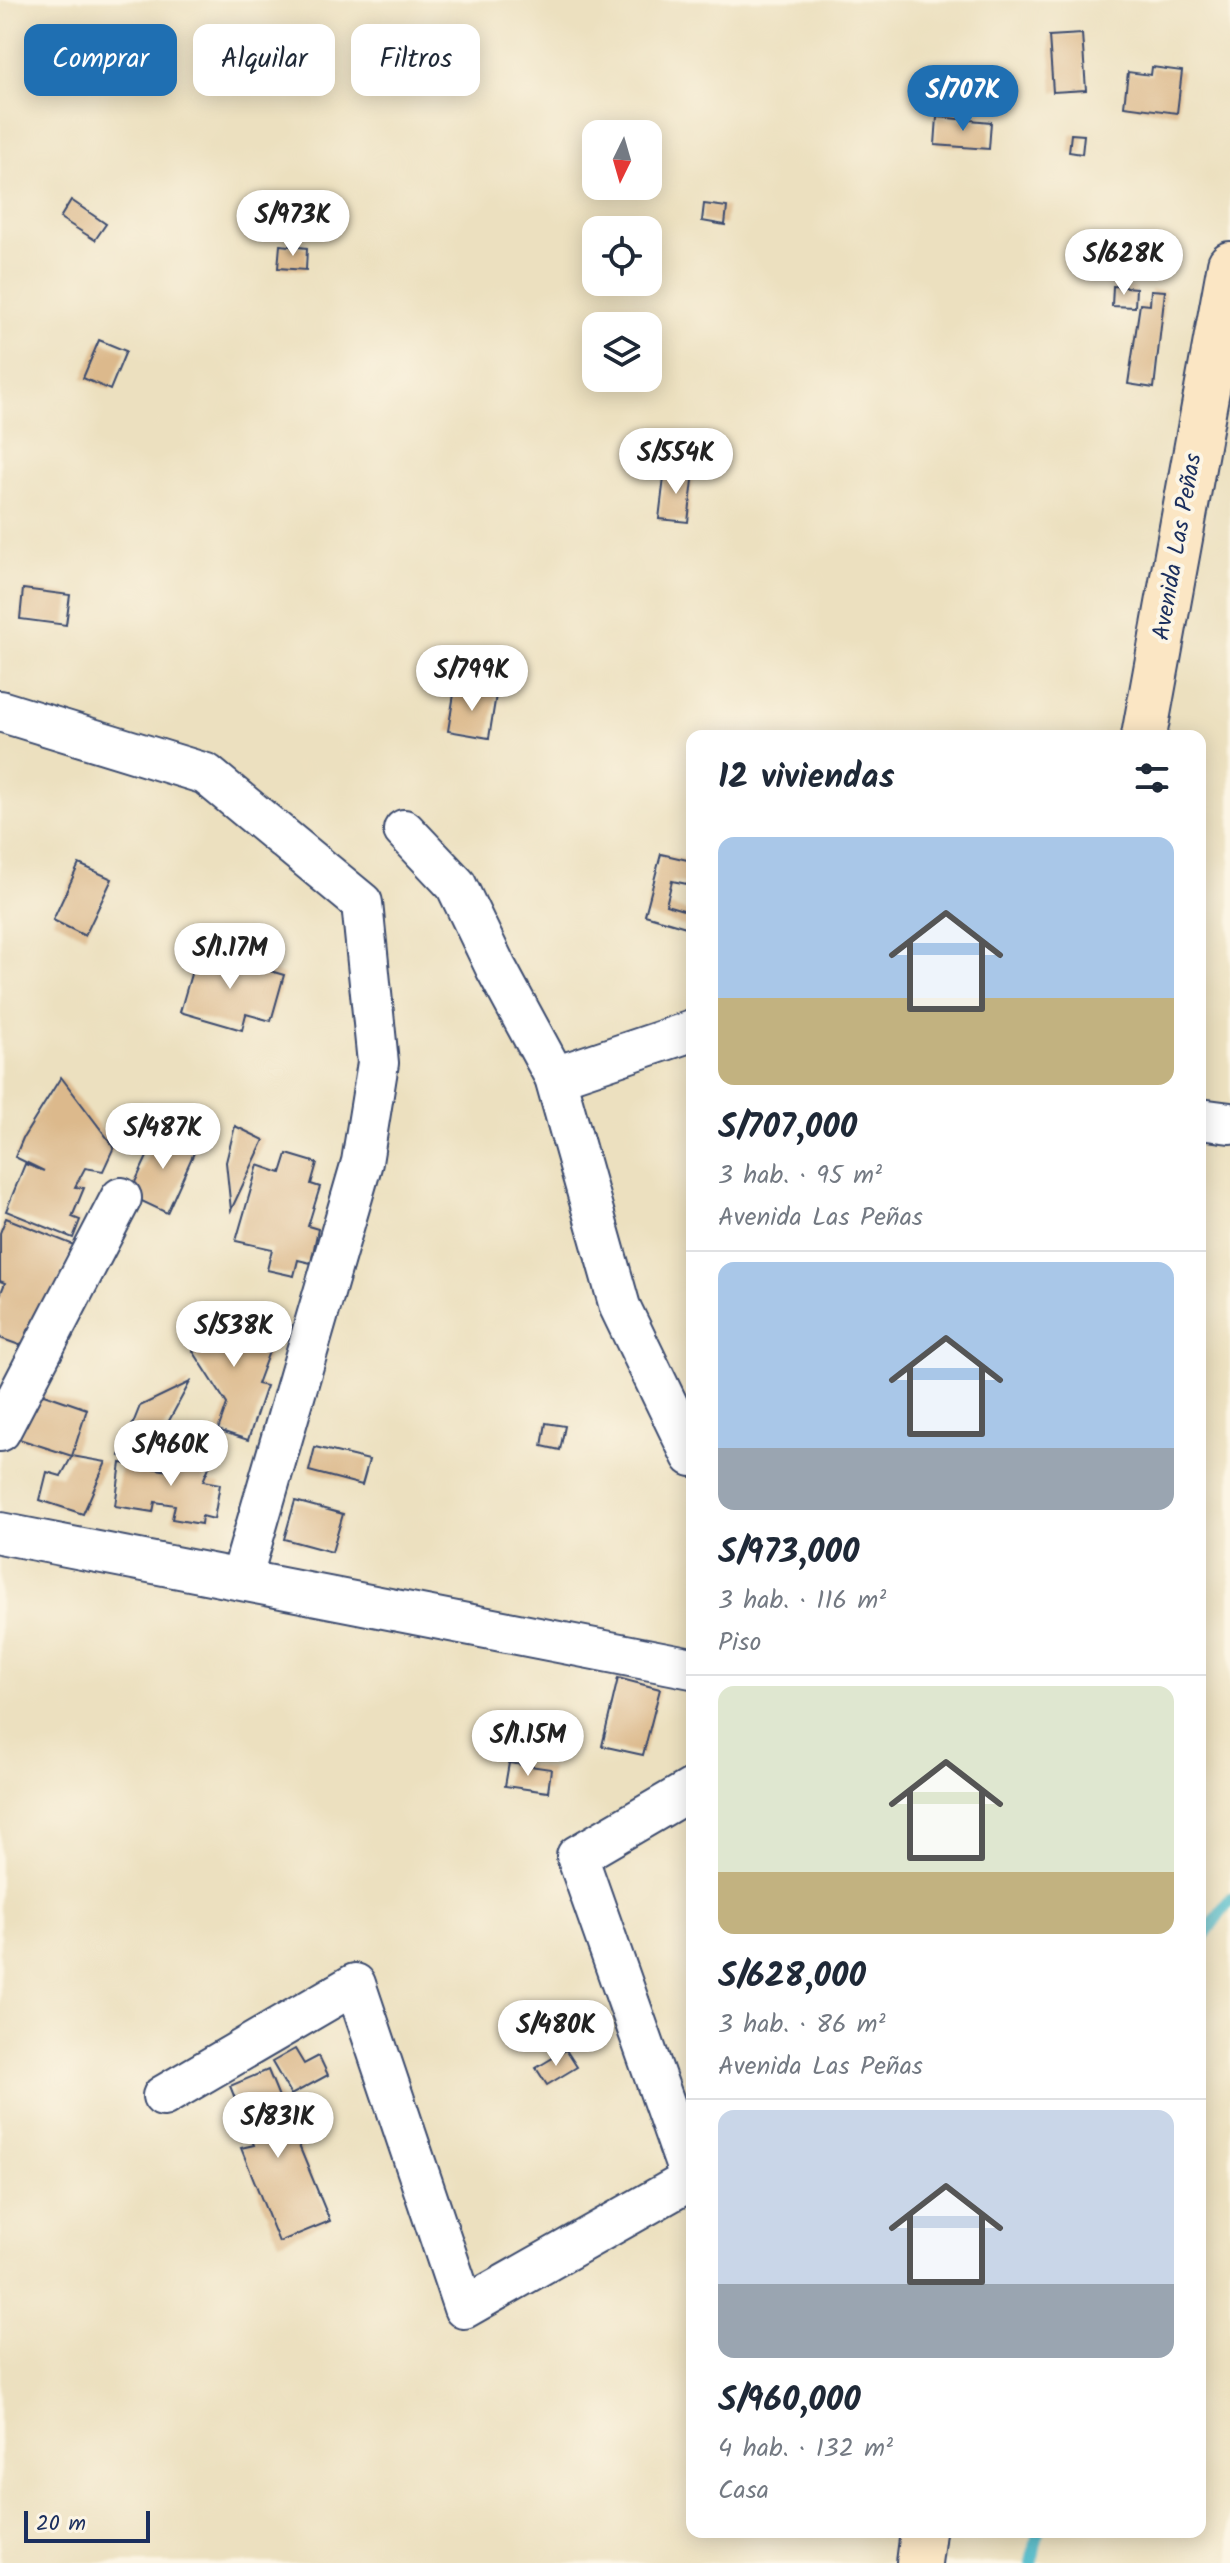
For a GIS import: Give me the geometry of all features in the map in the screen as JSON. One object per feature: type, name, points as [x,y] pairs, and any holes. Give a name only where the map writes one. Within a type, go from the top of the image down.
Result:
[{"type":"main road","name":"Avenida Las Peñas","points":[[1145,730],[1230,264]]},
{"type":"main road","points":[[919,2563],[922,2538]]},
{"type":"street","points":[[0,711],[206,774],[362,903],[378,1063],[362,1162],[241,1579]]},
{"type":"street","points":[[404,830],[456,885],[496,968],[555,1077],[620,1307],[686,1444]]},
{"type":"street","points":[[555,1077],[686,1033]]},
{"type":"street","points":[[1206,1120],[1230,1123]]},
{"type":"street","points":[[0,1431],[121,1198]]},
{"type":"street","points":[[0,1533],[686,1667]]},
{"type":"street","points":[[686,1792],[577,1856],[686,2162]]},
{"type":"street","points":[[163,2096],[355,1984],[464,2308],[686,2182]]},
{"type":"building","points":[[1082,34],[1086,90],[1053,92],[1049,36]]},
{"type":"building","points":[[1152,67],[1182,71],[1177,113],[1124,106],[1128,72],[1151,75]]},
{"type":"building","points":[[937,117],[991,122],[989,149],[935,145]]},
{"type":"building","points":[[1071,134],[1084,135],[1082,154],[1069,152]]},
{"type":"building","points":[[71,200],[106,224],[95,240],[60,218]]},
{"type":"building","points":[[704,204],[727,207],[725,225],[702,221]]},
{"type":"building","points":[[280,245],[307,248],[306,270],[278,268]]},
{"type":"building","points":[[1113,286],[1136,288],[1135,307],[1112,306]]},
{"type":"building","points":[[1151,290],[1165,291],[1154,388],[1128,384],[1140,304],[1150,305]]},
{"type":"building","points":[[99,340],[126,351],[110,390],[83,378]]},
{"type":"building","points":[[665,469],[694,472],[688,522],[659,519]]},
{"type":"building","points":[[23,589],[70,595],[66,625],[20,619]]},
{"type":"building","points":[[455,688],[496,695],[489,738],[448,731]]},
{"type":"building","points":[[661,854],[686,860],[686,884],[672,881],[666,905],[686,911],[686,927],[645,915]]},
{"type":"building","points":[[79,864],[112,879],[85,936],[53,920]]},
{"type":"building","points":[[198,950],[284,975],[271,1021],[246,1014],[242,1030],[180,1012]]},
{"type":"building","points":[[61,1077],[114,1147],[103,1171],[85,1168],[75,1187],[84,1188],[72,1217],[80,1220],[73,1238],[6,1211],[25,1164],[44,1171],[15,1157],[23,1138]]},
{"type":"building","points":[[235,1126],[264,1140],[231,1210],[226,1162]]},
{"type":"building","points":[[160,1129],[197,1146],[167,1213],[129,1195]]},
{"type":"building","points":[[287,1154],[317,1163],[311,1184],[320,1187],[308,1226],[318,1229],[311,1263],[298,1260],[294,1276],[267,1270],[272,1249],[236,1241],[258,1165],[281,1173]]},
{"type":"building","points":[[6,1218],[74,1245],[38,1331],[29,1328],[22,1346],[0,1338],[0,1295],[5,1283],[0,1281],[0,1233]]},
{"type":"building","points":[[196,1309],[274,1338],[257,1384],[266,1386],[248,1440],[218,1430],[227,1404],[193,1351],[204,1322]]},
{"type":"building","points":[[190,1382],[145,1465],[120,1456],[140,1406]]},
{"type":"building","points":[[35,1391],[87,1409],[72,1456],[19,1439]]},
{"type":"building","points":[[546,1423],[565,1426],[560,1450],[542,1446]]},
{"type":"building","points":[[315,1447],[369,1460],[362,1485],[309,1471]]},
{"type":"building","points":[[184,1448],[212,1460],[203,1481],[220,1484],[214,1519],[202,1516],[201,1524],[172,1519],[175,1505],[155,1502],[153,1512],[115,1506],[121,1463],[174,1472]]},
{"type":"building","points":[[72,1456],[106,1462],[83,1514],[40,1500],[47,1472],[61,1476]]},
{"type":"building","points":[[295,1501],[343,1514],[332,1552],[284,1539]]},
{"type":"building","points":[[618,1678],[660,1689],[643,1755],[602,1746]]},
{"type":"building","points":[[509,1763],[551,1769],[548,1792],[505,1786]]},
{"type":"building","points":[[295,2049],[304,2064],[319,2056],[328,2075],[291,2095],[272,2062]]},
{"type":"building","points":[[566,2050],[577,2067],[547,2085],[536,2068]]},
{"type":"building","points":[[268,2070],[330,2221],[279,2242],[241,2148],[254,2145],[230,2086]]},
{"type":"waterway","points":[[1206,1933],[1230,1899]]},
{"type":"waterway","points":[[1032,2563],[1037,2538]]}]
